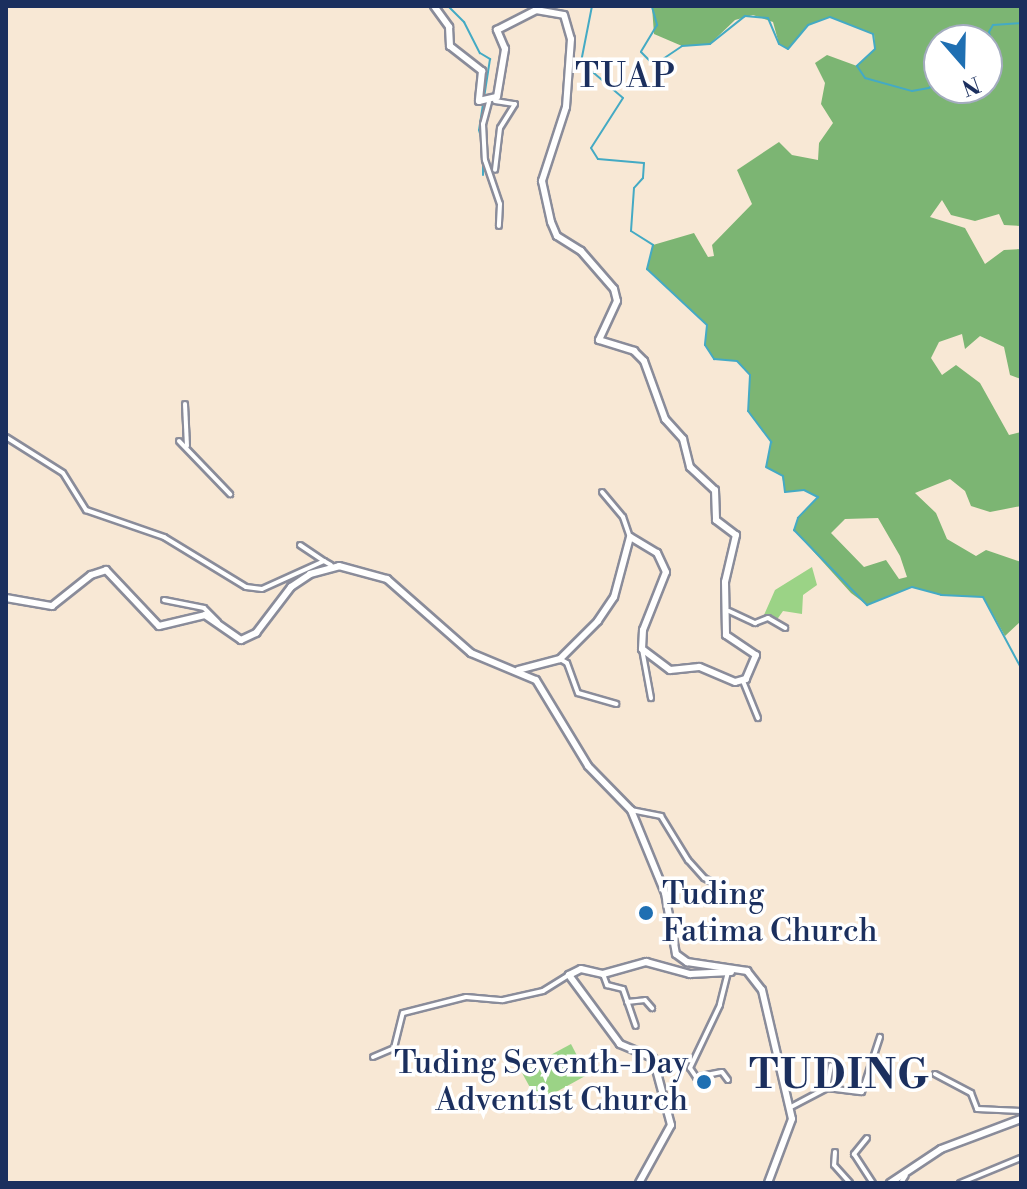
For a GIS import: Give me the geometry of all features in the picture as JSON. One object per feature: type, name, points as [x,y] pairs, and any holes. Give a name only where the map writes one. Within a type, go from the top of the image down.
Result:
[{"type":"street","points":[[434,6],[451,30],[450,46],[482,71],[479,101],[514,102],[500,128],[495,170]]},
{"type":"street","points":[[499,226],[500,204],[485,160],[492,101],[505,63],[497,30],[536,10],[564,15],[571,39],[566,107],[542,181],[551,222],[557,236],[581,251],[614,289],[617,301],[599,340],[634,351],[644,361],[665,419],[683,439],[690,467],[715,490],[716,520],[736,535],[725,582],[729,611],[726,635],[731,642],[756,651],[753,669],[743,681]]},
{"type":"street","points":[[185,404],[188,448]]},
{"type":"street","points":[[6,437],[63,473],[86,510],[164,537],[201,563],[226,570],[246,587],[269,587],[328,563]]},
{"type":"street","points":[[179,441],[230,494]]},
{"type":"street","points":[[518,670],[560,659],[614,597],[630,537],[622,515],[602,492]]},
{"type":"street","points":[[630,537],[657,553],[666,572],[643,630],[642,649],[651,698]]},
{"type":"street","points":[[300,545],[328,563],[387,579],[471,653],[518,670],[544,690],[588,766],[631,810],[665,893],[676,954],[687,962],[747,971],[767,1003],[791,1107],[789,1135],[768,1183]]},
{"type":"street","points":[[6,598],[52,606],[91,575],[106,570],[159,626],[172,627],[200,615],[234,639],[252,637],[291,587],[328,563]]},
{"type":"street","points":[[164,600],[211,610],[220,628]]},
{"type":"street","points":[[729,611],[755,623],[768,618],[785,628]]},
{"type":"street","points":[[642,649],[670,670],[699,667],[743,681]]},
{"type":"street","points":[[560,659],[567,663],[578,693],[616,704]]},
{"type":"street","points":[[743,681],[758,718]]},
{"type":"street","points":[[631,810],[661,816],[704,878],[720,886]]},
{"type":"street","points":[[373,1057],[394,1048],[403,1013],[466,997],[503,1000],[543,991],[581,969],[603,974],[646,962],[690,974],[747,971]]},
{"type":"street","points":[[728,972],[720,1005],[690,1068],[694,1076],[722,1072],[728,1080]]},
{"type":"street","points":[[603,974],[607,985],[623,989],[636,1026]]},
{"type":"street","points":[[569,975],[625,1048],[653,1058],[671,1125],[639,1183]]},
{"type":"street","points":[[627,1002],[645,1000],[652,1008]]},
{"type":"street","points":[[791,1107],[827,1088],[856,1094],[865,1090],[880,1037]]},
{"type":"street","points":[[827,1088],[831,1065]]},
{"type":"street","points":[[935,1074],[971,1093],[977,1109],[1021,1111]]},
{"type":"street","points":[[890,1183],[941,1149],[1021,1119]]},
{"type":"street","points":[[867,1138],[854,1154],[873,1183]]},
{"type":"street","points":[[835,1152],[834,1165],[850,1183]]},
{"type":"street","points":[[960,1183],[1021,1158]]},
{"type":"street","points":[[901,1183],[906,1175]]},
{"type":"green space","points":[[624,6],[1021,6],[1021,226],[1004,225],[999,214],[975,221],[951,215],[942,200],[930,217],[965,228],[985,264],[1004,250],[1021,249],[1021,379],[1010,375],[1004,347],[980,336],[965,349],[962,334],[939,342],[931,358],[942,375],[956,365],[980,383],[1009,435],[1021,432],[1021,506],[990,512],[971,506],[965,491],[950,479],[915,493],[936,513],[947,539],[976,556],[986,550],[1021,562],[1021,621],[1005,636],[983,597],[941,595],[912,587],[867,605],[851,593],[794,530],[798,518],[818,497],[804,490],[785,492],[782,476],[766,467],[771,442],[748,411],[750,375],[737,361],[714,359],[705,345],[707,325],[647,269],[653,245],[694,233],[708,257],[714,256],[712,245],[752,204],[737,170],[779,142],[792,155],[818,160],[819,143],[833,123],[821,104],[825,83],[815,63],[827,55],[857,66],[875,49],[874,34],[830,17],[808,25],[788,49],[779,44],[773,22],[753,15],[735,20],[710,44],[682,46],[654,34],[652,7]],"holes":[[[878,518],[900,556],[907,577],[899,579],[886,560],[864,567],[831,533],[845,519]]]},
{"type":"green space","points":[[812,567],[817,585],[803,595],[802,614],[783,611],[776,621],[764,615],[775,590]]},
{"type":"green space","points":[[571,1044],[587,1075],[538,1102],[521,1071]]},
{"type":"waterway","points":[[448,6],[464,22],[480,53],[490,59],[479,130],[483,145]]},
{"type":"waterway","points":[[592,6],[581,62],[623,98],[591,148],[598,159],[644,163],[643,178],[634,188],[631,231],[653,245],[647,269],[707,325],[705,345],[714,359],[737,361],[750,375],[748,411],[771,442],[766,467],[783,476],[785,492],[804,490],[818,497],[798,518],[794,530],[867,605],[912,587],[941,595],[983,597],[1021,668]]},
{"type":"waterway","points":[[624,6],[652,7],[657,25],[641,52],[654,65],[682,46],[710,44],[745,16],[768,18],[779,44],[788,49],[808,25],[830,17],[873,34],[875,49],[857,66],[865,78],[912,91],[923,89]]},
{"type":"waterway","points":[[1003,24],[1021,23]]},
{"type":"waterway","points":[[483,155],[483,175]]},
{"type":"place","name":"Tuding Fatima Church","points":[[646,913]]},
{"type":"place","name":"Tuding Seventh-Day Adventist Church","points":[[704,1082]]},
{"type":"district","name":"TUAP","points":[[626,78]]},
{"type":"district","name":"TUDING","points":[[840,1076]]}]
